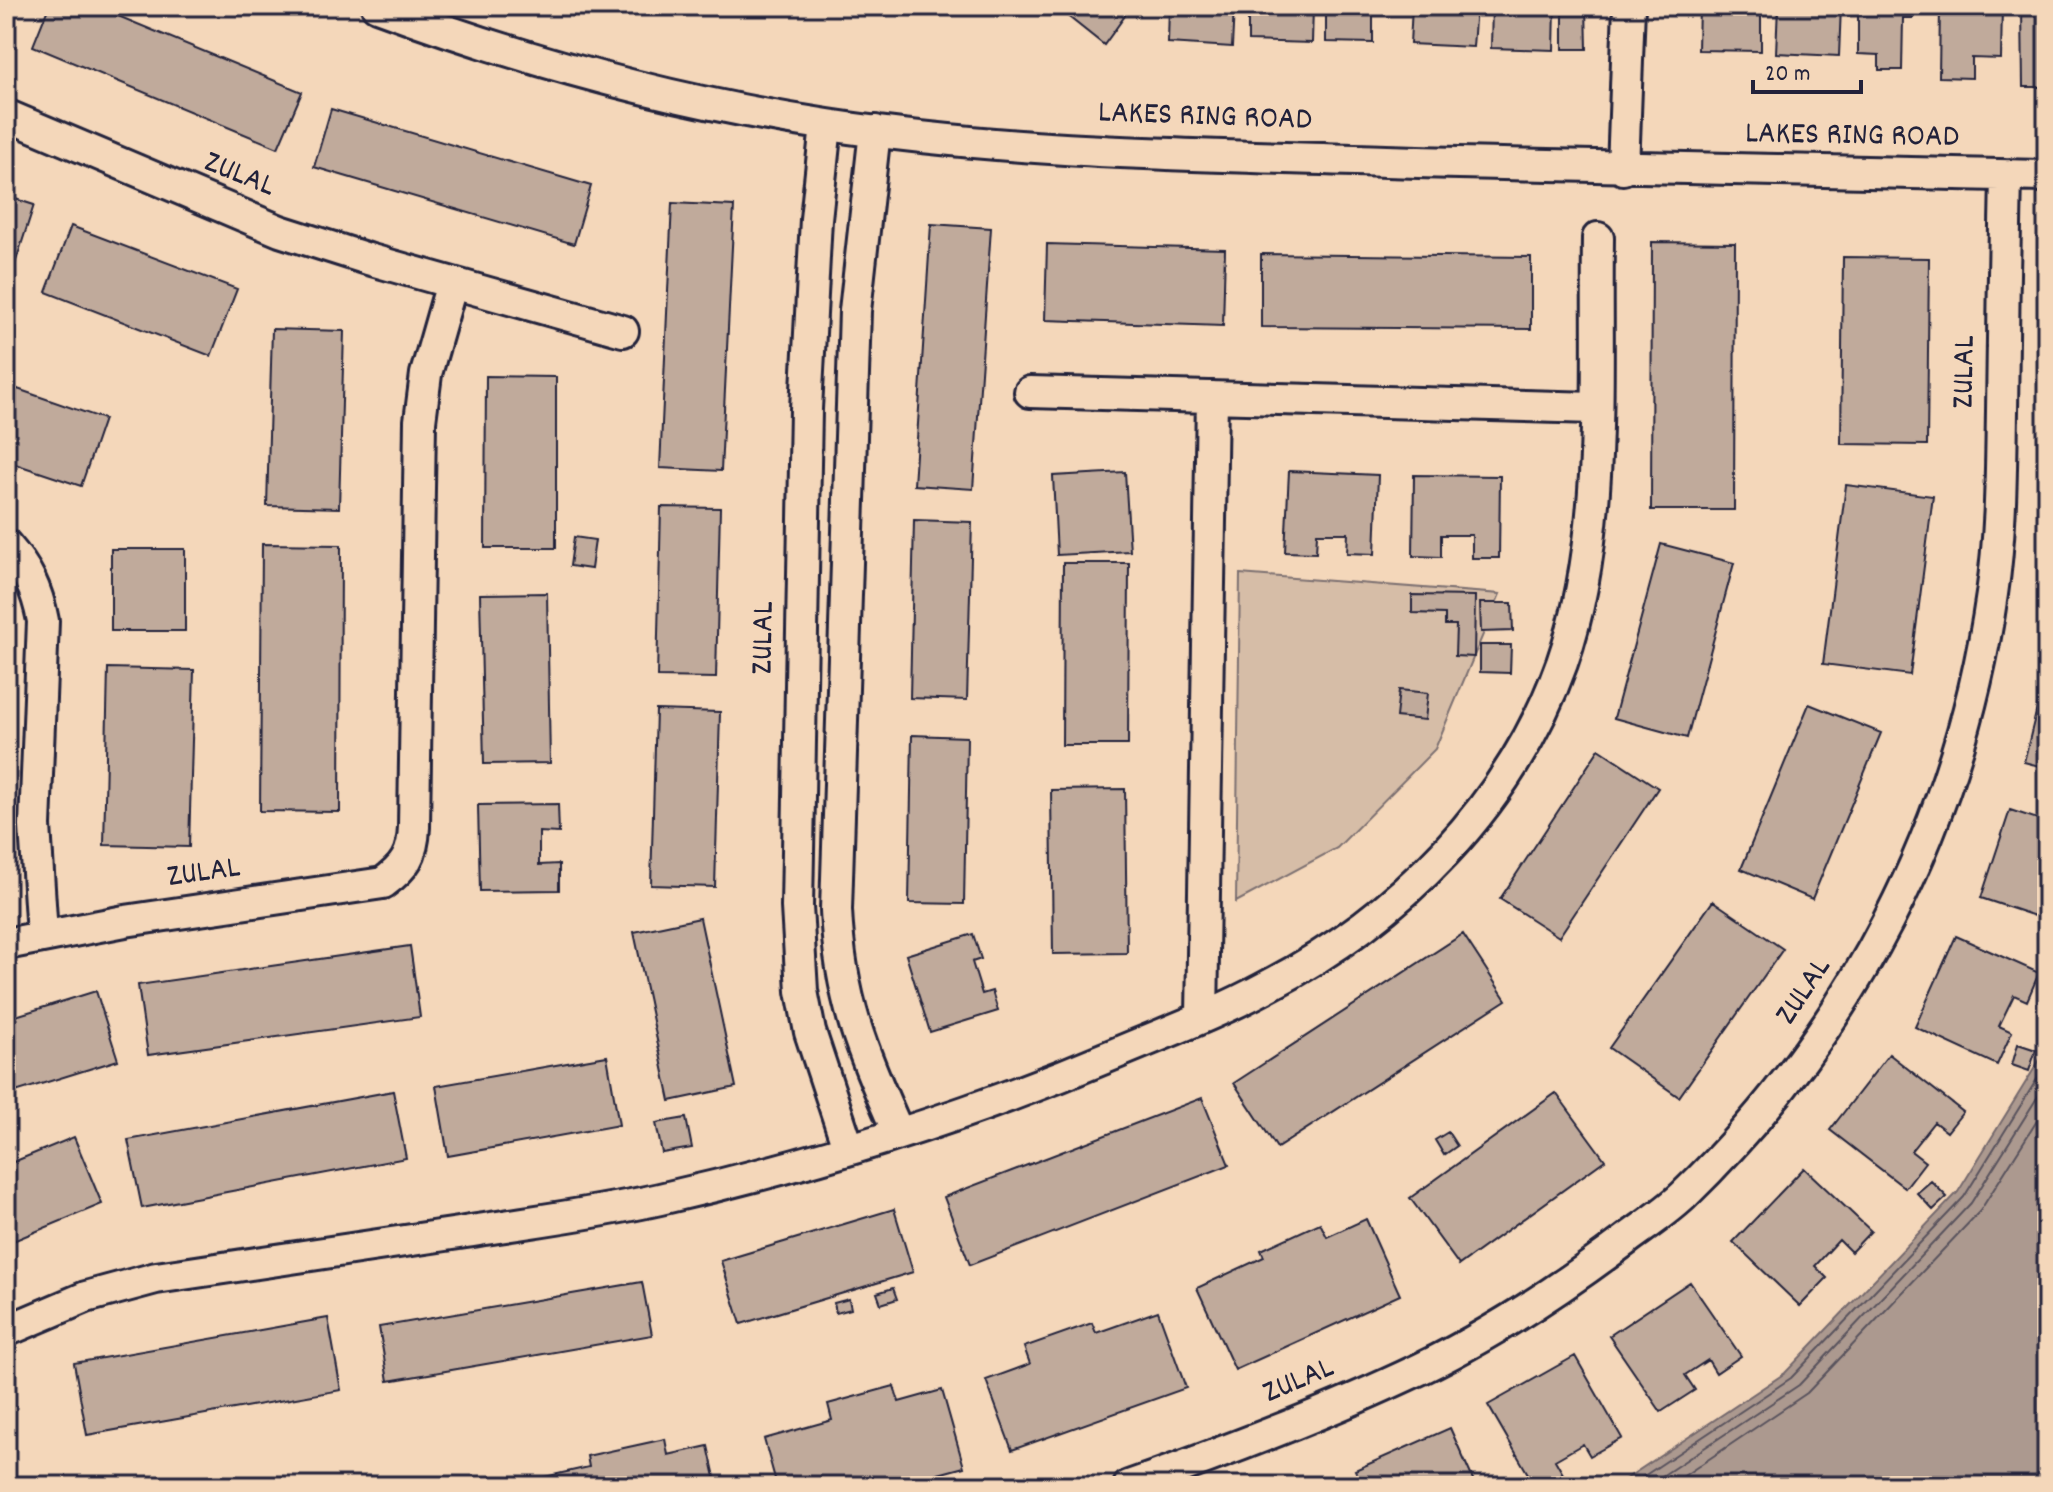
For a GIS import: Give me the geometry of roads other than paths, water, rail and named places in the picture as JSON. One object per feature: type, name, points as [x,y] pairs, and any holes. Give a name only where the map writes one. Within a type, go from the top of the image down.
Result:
[{"type":"street","name":"LAKES RING ROAD","points":[[377,6],[539,61],[626,84],[826,125],[875,131],[1137,153],[1623,169],[2047,176]]},
{"type":"street","points":[[1623,169],[1629,6]]},
{"type":"street","name":"ZULAL","points":[[6,115],[280,231],[623,331]]},
{"type":"street","name":"ZULAL","points":[[826,125],[816,219],[806,409],[797,907],[802,991],[810,1032],[848,1147]]},
{"type":"street","points":[[875,131],[855,311],[836,910],[842,986],[852,1023],[898,1132]]},
{"type":"street","name":"ZULAL","points":[[1129,1486],[1310,1417],[1408,1375],[1500,1325],[1589,1268],[1680,1199],[1764,1110],[1823,1034],[1874,953],[1916,867],[1951,778],[1976,686],[1993,591],[2000,496],[2006,176]]},
{"type":"street","points":[[6,1331],[86,1297],[156,1278],[588,1213],[755,1175],[898,1132],[1064,1076],[1202,1017],[1279,980],[1386,909],[1441,859],[1489,801],[1530,736],[1561,665],[1583,591],[1591,513],[1598,238]]},
{"type":"street","name":"ZULAL","points":[[6,944],[42,935],[360,888],[383,883],[402,870],[413,850],[420,421],[426,374],[452,283]]},
{"type":"street","points":[[1030,392],[1595,408]]},
{"type":"street","points":[[1202,1017],[1212,397]]},
{"type":"street","points":[[6,545],[27,569],[38,595],[43,621],[35,826],[42,935]]},
{"type":"water","points":[[2047,1048],[2047,1486],[1615,1486],[1785,1373],[1958,1192]]}]
